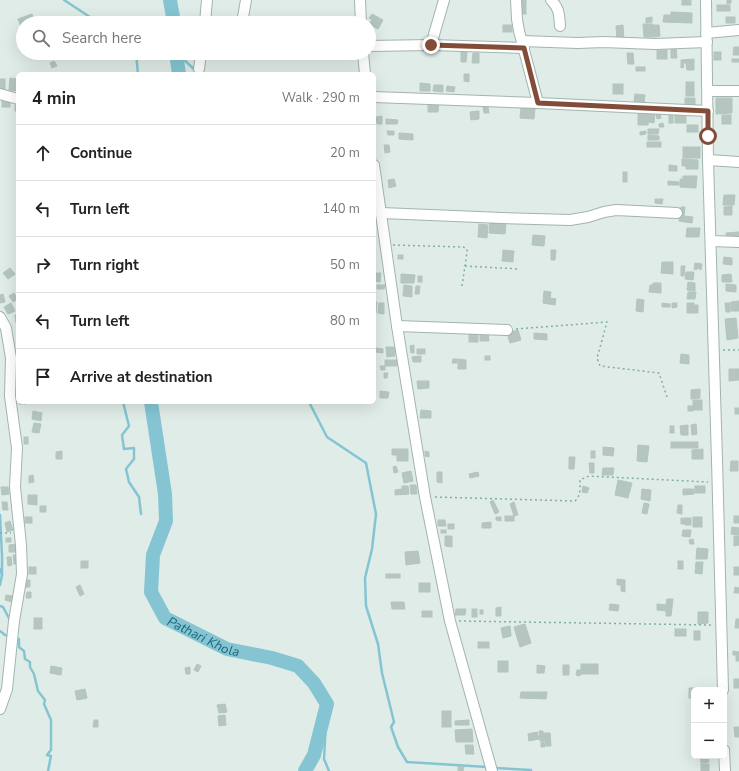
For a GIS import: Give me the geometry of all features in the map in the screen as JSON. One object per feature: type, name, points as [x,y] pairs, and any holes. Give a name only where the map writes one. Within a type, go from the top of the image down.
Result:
[{"type":"street","points":[[206,16],[207,0]]},
{"type":"street","points":[[243,16],[246,0]]},
{"type":"street","points":[[360,0],[361,16]]},
{"type":"street","points":[[431,45],[444,0]]},
{"type":"street","points":[[516,0],[517,19],[538,103]]},
{"type":"street","points":[[551,0],[556,5],[559,12],[560,26]]},
{"type":"street","points":[[706,0],[708,160],[723,687]]},
{"type":"street","points":[[376,46],[523,45],[603,42],[655,44],[706,38],[739,30]]},
{"type":"street","points":[[199,69],[200,60]]},
{"type":"street","points":[[364,60],[365,72]]},
{"type":"street","points":[[708,91],[739,91]]},
{"type":"street","points":[[0,94],[16,98]]},
{"type":"street","points":[[376,97],[708,111]]},
{"type":"street","points":[[708,160],[739,162]]},
{"type":"street","points":[[376,177],[397,326],[425,497],[450,621],[492,771]]},
{"type":"street","points":[[382,213],[570,220],[616,210],[677,213]]},
{"type":"street","points":[[711,241],[739,242]]},
{"type":"street","points":[[0,317],[6,328],[11,358],[10,396],[17,448],[15,487],[22,574],[14,621],[7,689],[0,710]]},
{"type":"street","points":[[397,326],[506,330]]},
{"type":"street","points":[[724,759],[724,771]]},
{"type":"path","points":[[386,245],[400,244],[462,247],[467,249],[462,286]]},
{"type":"path","points":[[465,266],[520,269]]},
{"type":"path","points":[[506,330],[607,322],[597,358],[600,366],[658,373],[667,396]]},
{"type":"path","points":[[714,350],[739,350]]},
{"type":"path","points":[[425,497],[575,501],[578,499],[580,480],[589,476],[718,482]]},
{"type":"path","points":[[0,533],[19,533]]},
{"type":"path","points":[[450,621],[721,626]]},
{"type":"building","points":[[519,0],[526,0],[526,14],[519,14]]},
{"type":"building","points":[[682,0],[691,0],[691,5],[682,5]]},
{"type":"building","points":[[727,0],[731,0],[731,3],[727,4]]},
{"type":"building","points":[[717,5],[730,5],[730,11],[717,11]]},
{"type":"building","points":[[671,12],[692,13],[692,23],[663,22],[664,15],[671,15]]},
{"type":"building","points":[[376,16],[383,20],[378,29],[376,28]]},
{"type":"building","points":[[652,17],[652,22],[646,23],[646,18]]},
{"type":"building","points":[[726,17],[735,17],[735,23],[726,23]]},
{"type":"building","points":[[643,24],[653,24],[654,37],[644,37]]},
{"type":"building","points":[[503,25],[512,25],[512,32],[503,32]]},
{"type":"building","points":[[623,25],[624,41],[617,41],[616,26]]},
{"type":"building","points":[[654,25],[659,25],[660,36],[655,37]]},
{"type":"building","points":[[671,47],[676,47],[677,58],[671,58]]},
{"type":"building","points":[[734,47],[739,47],[739,55],[733,55]]},
{"type":"building","points":[[657,50],[667,50],[667,59],[657,59]]},
{"type":"building","points":[[461,52],[467,52],[466,62],[461,62]]},
{"type":"building","points":[[714,52],[721,52],[721,60],[714,60]]},
{"type":"building","points":[[473,53],[479,53],[479,63],[472,63]]},
{"type":"building","points":[[627,53],[633,53],[634,64],[628,64]]},
{"type":"building","points":[[694,59],[694,70],[687,70],[686,63],[683,63],[684,67],[681,68],[681,60]]},
{"type":"building","points":[[732,59],[739,59],[739,62],[732,62]]},
{"type":"building","points":[[54,61],[57,66],[52,68],[50,63]]},
{"type":"building","points":[[636,67],[645,67],[645,71],[636,71]]},
{"type":"building","points":[[464,74],[469,74],[469,82],[464,81]]},
{"type":"building","points":[[10,78],[16,79],[16,91],[9,90]]},
{"type":"building","points":[[0,79],[5,79],[5,89],[0,89]]},
{"type":"building","points":[[686,82],[694,82],[694,96],[686,96]]},
{"type":"building","points":[[420,83],[430,84],[430,91],[420,91]]},
{"type":"building","points":[[613,84],[623,84],[623,94],[613,94]]},
{"type":"building","points":[[434,85],[443,85],[443,92],[433,91]]},
{"type":"building","points":[[447,86],[455,87],[454,92],[446,91]]},
{"type":"building","points":[[635,94],[645,95],[644,103],[634,103]]},
{"type":"building","points":[[685,98],[695,98],[695,108],[685,109]]},
{"type":"building","points":[[716,98],[732,98],[732,113],[716,114]]},
{"type":"building","points":[[2,100],[10,100],[10,107],[2,107]]},
{"type":"building","points":[[428,101],[439,102],[438,112],[428,112]]},
{"type":"building","points":[[488,106],[489,113],[484,113],[483,107]]},
{"type":"building","points":[[521,108],[535,108],[534,119],[520,118]]},
{"type":"building","points":[[479,111],[479,119],[471,120],[470,112]]},
{"type":"building","points":[[650,112],[655,112],[654,123],[649,122]]},
{"type":"building","points":[[675,112],[686,112],[686,123],[675,123]]},
{"type":"building","points":[[638,113],[649,113],[648,125],[638,125]]},
{"type":"building","points":[[669,113],[673,113],[673,123],[669,123]]},
{"type":"building","points":[[660,114],[661,118],[657,119],[656,115]]},
{"type":"building","points":[[722,115],[731,115],[731,124],[722,124]]},
{"type":"building","points":[[382,116],[382,124],[377,124],[376,117]]},
{"type":"building","points":[[386,119],[398,120],[397,124],[386,124]]},
{"type":"building","points":[[663,123],[664,127],[659,127],[659,124]]},
{"type":"building","points":[[687,125],[698,125],[698,132],[687,132]]},
{"type":"building","points":[[648,129],[659,129],[658,134],[648,134]]},
{"type":"building","points":[[387,131],[394,131],[394,135],[388,135]]},
{"type":"building","points":[[646,131],[646,134],[640,135],[640,132]]},
{"type":"building","points":[[399,133],[413,134],[413,140],[399,139]]},
{"type":"building","points":[[648,135],[659,136],[659,140],[648,140]]},
{"type":"building","points":[[647,142],[661,142],[661,147],[647,147]]},
{"type":"building","points":[[384,145],[389,145],[390,152],[385,153]]},
{"type":"building","points":[[683,147],[700,147],[700,158],[683,158]]},
{"type":"building","points":[[682,159],[698,160],[698,169],[686,169],[686,166],[682,166]]},
{"type":"building","points":[[669,165],[677,166],[677,171],[669,171]]},
{"type":"building","points":[[623,172],[627,172],[627,182],[623,182]]},
{"type":"building","points":[[683,176],[697,176],[696,188],[680,187],[680,179],[683,179]]},
{"type":"building","points":[[394,179],[396,186],[389,188],[388,180]]},
{"type":"building","points":[[668,181],[679,182],[679,185],[668,185]]},
{"type":"building","points":[[724,195],[735,195],[734,205],[723,205]]},
{"type":"building","points":[[655,199],[663,199],[662,204],[655,203]]},
{"type":"building","points":[[732,206],[732,215],[724,215],[724,207]]},
{"type":"building","points":[[681,207],[685,207],[684,216],[693,217],[692,223],[679,221]]},
{"type":"building","points":[[490,221],[506,223],[505,234],[489,233]]},
{"type":"building","points":[[479,224],[488,225],[487,238],[478,237]]},
{"type":"building","points":[[687,228],[700,228],[699,237],[686,237]]},
{"type":"building","points":[[739,232],[739,241],[732,242],[735,236],[726,236],[726,233]]},
{"type":"building","points":[[533,235],[545,236],[544,246],[532,245]]},
{"type":"building","points":[[503,250],[514,251],[513,262],[502,261]]},
{"type":"building","points":[[551,250],[556,250],[555,260],[551,260]]},
{"type":"building","points":[[398,255],[403,255],[403,259],[398,259]]},
{"type":"building","points":[[724,257],[732,258],[732,265],[723,264]]},
{"type":"building","points":[[662,262],[673,262],[673,274],[661,273]]},
{"type":"building","points":[[695,263],[702,264],[701,270],[698,268],[696,270],[694,269]]},
{"type":"building","points":[[681,266],[685,266],[684,276],[681,276]]},
{"type":"building","points":[[10,268],[15,274],[8,279],[3,273]]},
{"type":"building","points":[[686,272],[694,272],[693,280],[685,279]]},
{"type":"building","points":[[376,273],[381,273],[380,282],[376,281]]},
{"type":"building","points":[[401,274],[415,275],[414,283],[401,283]]},
{"type":"building","points":[[731,274],[732,282],[722,282],[722,275]]},
{"type":"building","points":[[418,276],[422,276],[422,282],[418,282]]},
{"type":"building","points":[[688,282],[695,283],[695,291],[687,290]]},
{"type":"building","points":[[653,283],[661,283],[661,293],[649,292],[650,285],[653,285]]},
{"type":"building","points":[[726,284],[736,285],[736,292],[726,291]]},
{"type":"building","points":[[377,285],[385,285],[384,289],[377,289]]},
{"type":"building","points":[[404,285],[412,286],[412,297],[403,296]]},
{"type":"building","points":[[416,286],[420,286],[419,294],[415,294]]},
{"type":"building","points":[[544,291],[551,292],[550,298],[556,299],[555,305],[543,303]]},
{"type":"building","points":[[688,292],[696,292],[695,299],[687,299]]},
{"type":"building","points":[[14,293],[16,300],[13,302],[9,296]]},
{"type":"building","points":[[3,294],[5,302],[0,303],[0,295]]},
{"type":"building","points":[[637,299],[644,300],[643,312],[636,311]]},
{"type":"building","points":[[739,301],[739,311],[731,311],[731,302]]},
{"type":"building","points":[[11,303],[15,311],[8,314],[4,307]]},
{"type":"building","points":[[379,303],[384,303],[384,314],[378,313]]},
{"type":"building","points":[[662,303],[670,304],[670,307],[662,307]]},
{"type":"building","points":[[672,303],[677,303],[677,307],[672,308]]},
{"type":"building","points":[[687,303],[694,303],[694,305],[698,305],[698,313],[687,313]]},
{"type":"building","points":[[725,303],[730,303],[730,312],[726,312]]},
{"type":"building","points":[[736,318],[738,338],[727,340],[725,319]]},
{"type":"building","points":[[518,330],[521,340],[510,343],[507,333]]},
{"type":"building","points":[[469,331],[478,331],[478,342],[469,342]]},
{"type":"building","points":[[480,331],[488,331],[489,341],[480,341]]},
{"type":"building","points":[[534,333],[547,334],[547,340],[534,339]]},
{"type":"building","points":[[414,345],[414,353],[411,353],[410,346]]},
{"type":"building","points":[[386,347],[394,347],[395,356],[387,357]]},
{"type":"building","points":[[376,348],[383,349],[383,353],[376,352]]},
{"type":"building","points":[[417,349],[425,349],[425,354],[417,354]]},
{"type":"building","points":[[681,354],[689,355],[689,364],[680,363]]},
{"type":"building","points":[[421,356],[421,362],[413,362],[412,357]]},
{"type":"building","points":[[485,356],[490,356],[490,360],[485,360]]},
{"type":"building","points":[[453,359],[457,359],[457,363],[452,363]]},
{"type":"building","points":[[458,359],[466,360],[466,369],[458,369]]},
{"type":"building","points":[[385,360],[397,360],[397,366],[385,366]]},
{"type":"building","points":[[380,366],[385,366],[385,370],[381,370]]},
{"type":"building","points":[[729,369],[739,369],[739,380],[729,381]]},
{"type":"building","points":[[384,373],[388,373],[387,378],[384,378]]},
{"type":"building","points":[[417,381],[429,381],[429,388],[418,389]]},
{"type":"building","points":[[700,389],[700,398],[691,399],[691,390]]},
{"type":"building","points":[[380,391],[389,392],[388,398],[380,398]]},
{"type":"building","points":[[693,400],[702,400],[702,410],[693,410]]},
{"type":"building","points":[[688,406],[693,406],[693,411],[688,411]]},
{"type":"building","points":[[735,408],[739,408],[739,414],[735,414]]},
{"type":"building","points":[[421,410],[431,411],[431,418],[420,418]]},
{"type":"building","points":[[33,411],[42,413],[41,421],[32,419]]},
{"type":"building","points":[[34,423],[41,424],[39,433],[32,432]]},
{"type":"building","points":[[696,424],[697,434],[692,435],[691,425]]},
{"type":"building","points":[[688,425],[688,435],[681,435],[680,426]]},
{"type":"building","points":[[670,426],[674,426],[674,433],[670,433]]},
{"type":"building","points":[[24,437],[28,437],[28,444],[24,444]]},
{"type":"building","points":[[671,442],[698,442],[698,448],[671,448]]},
{"type":"building","points":[[638,445],[649,446],[647,462],[637,461]]},
{"type":"building","points":[[603,447],[614,448],[613,456],[603,455]]},
{"type":"building","points":[[392,449],[408,449],[408,461],[397,461],[397,455],[392,455]]},
{"type":"building","points":[[703,449],[703,459],[692,459],[692,450]]},
{"type":"building","points":[[62,451],[62,459],[56,459],[56,452]]},
{"type":"building","points":[[425,451],[429,452],[429,457],[425,456]]},
{"type":"building","points":[[591,451],[595,451],[595,458],[591,458]]},
{"type":"building","points":[[569,457],[575,457],[574,469],[569,469]]},
{"type":"building","points":[[731,461],[738,461],[738,471],[730,471]]},
{"type":"building","points":[[589,463],[594,463],[594,473],[590,473]]},
{"type":"building","points":[[396,466],[398,472],[394,473],[393,467]]},
{"type":"building","points":[[603,468],[614,468],[613,475],[602,475]]},
{"type":"building","points":[[411,471],[413,481],[404,483],[402,473]]},
{"type":"building","points":[[437,472],[442,472],[442,483],[437,482]]},
{"type":"building","points":[[478,472],[479,476],[470,478],[469,474]]},
{"type":"building","points":[[33,475],[34,482],[29,483],[29,476]]},
{"type":"building","points":[[618,480],[632,483],[628,498],[615,495]]},
{"type":"building","points":[[410,485],[416,485],[417,494],[411,494]]},
{"type":"building","points":[[402,486],[408,486],[409,494],[395,495],[395,490],[402,489]]},
{"type":"building","points":[[583,486],[589,488],[587,493],[582,492]]},
{"type":"building","points":[[695,486],[705,486],[705,493],[695,493]]},
{"type":"building","points":[[1,487],[8,487],[9,494],[2,495]]},
{"type":"building","points":[[642,489],[651,490],[650,501],[641,499]]},
{"type":"building","points":[[683,489],[694,489],[694,494],[683,495]]},
{"type":"building","points":[[28,495],[37,495],[37,505],[28,504]]},
{"type":"building","points":[[493,500],[499,512],[495,514],[490,502]]},
{"type":"building","points":[[2,502],[7,502],[8,510],[3,510]]},
{"type":"building","points":[[514,502],[518,515],[514,516],[510,504]]},
{"type":"building","points":[[644,503],[649,504],[647,514],[642,513]]},
{"type":"building","points":[[678,505],[682,505],[682,514],[677,513]]},
{"type":"building","points":[[40,506],[46,506],[46,512],[40,512]]},
{"type":"building","points":[[505,516],[514,516],[514,521],[505,521]]},
{"type":"building","points":[[734,516],[739,516],[739,523],[734,523]]},
{"type":"building","points":[[25,517],[32,517],[32,523],[25,523]]},
{"type":"building","points":[[496,517],[501,517],[501,521],[496,520]]},
{"type":"building","points":[[693,517],[702,517],[702,527],[693,527]]},
{"type":"building","points":[[681,518],[683,518],[684,524],[681,524]]},
{"type":"building","points":[[684,518],[691,518],[691,525],[685,525]]},
{"type":"building","points":[[438,520],[445,520],[446,526],[438,526]]},
{"type":"building","points":[[10,521],[13,530],[7,532],[5,523]]},
{"type":"building","points":[[491,522],[491,528],[482,528],[482,523]]},
{"type":"building","points":[[448,524],[454,524],[454,529],[448,529]]},
{"type":"building","points":[[732,527],[739,528],[739,535],[731,534]]},
{"type":"building","points":[[441,530],[446,530],[446,533],[441,533]]},
{"type":"building","points":[[683,530],[691,530],[690,537],[682,536]]},
{"type":"building","points":[[445,536],[452,536],[452,547],[445,546]]},
{"type":"building","points":[[734,536],[739,536],[739,545],[734,546]]},
{"type":"building","points":[[6,538],[11,538],[11,542],[6,542]]},
{"type":"building","points":[[693,539],[694,544],[690,544],[689,540]]},
{"type":"building","points":[[16,544],[16,552],[9,552],[9,545]]},
{"type":"building","points":[[697,548],[708,549],[707,559],[696,559]]},
{"type":"building","points":[[418,551],[420,563],[406,565],[405,552]]},
{"type":"building","points":[[13,555],[17,555],[18,564],[14,564]]},
{"type":"building","points":[[7,557],[11,557],[12,565],[8,566]]},
{"type":"building","points":[[81,561],[88,561],[88,568],[81,568]]},
{"type":"building","points":[[678,561],[683,561],[683,569],[678,569]]},
{"type":"building","points":[[696,562],[703,562],[702,574],[695,573]]},
{"type":"building","points":[[29,567],[36,567],[36,574],[29,574]]},
{"type":"building","points":[[734,567],[739,567],[739,575],[734,575]]},
{"type":"building","points":[[386,574],[400,574],[400,578],[386,578]]},
{"type":"building","points":[[617,579],[625,580],[625,592],[621,591],[621,585],[617,585]]},
{"type":"building","points":[[26,580],[30,580],[30,587],[25,587]]},
{"type":"building","points":[[419,583],[430,583],[430,592],[419,592]]},
{"type":"building","points":[[80,585],[84,594],[80,596],[76,587]]},
{"type":"building","points":[[735,587],[739,588],[739,593],[734,593]]},
{"type":"building","points":[[27,592],[31,592],[31,598],[26,598]]},
{"type":"building","points":[[6,595],[13,596],[12,602],[5,600]]},
{"type":"building","points":[[667,599],[673,599],[671,616],[666,616],[666,611],[657,610],[657,604],[666,605]]},
{"type":"building","points":[[391,602],[404,602],[405,609],[392,609]]},
{"type":"building","points":[[610,604],[619,605],[618,611],[609,610]]},
{"type":"building","points":[[501,607],[501,616],[496,616],[496,608]]},
{"type":"building","points":[[456,609],[466,609],[465,615],[455,615]]},
{"type":"building","points":[[472,609],[477,609],[477,617],[472,617]]},
{"type":"building","points":[[480,610],[483,610],[483,614],[480,614]]},
{"type":"building","points":[[422,611],[432,611],[432,617],[422,617]]},
{"type":"building","points":[[698,612],[708,612],[708,623],[698,624]]},
{"type":"building","points":[[34,618],[42,618],[42,629],[34,629]]},
{"type":"building","points":[[736,619],[739,619],[739,628],[735,628]]},
{"type":"building","points":[[525,624],[531,643],[520,647],[514,627]]},
{"type":"building","points":[[510,626],[511,636],[503,638],[501,628]]},
{"type":"building","points":[[675,629],[686,629],[686,636],[675,636]]},
{"type":"building","points":[[694,631],[700,631],[700,640],[694,640]]},
{"type":"building","points":[[478,642],[489,642],[489,648],[478,648]]},
{"type":"building","points":[[733,651],[739,652],[739,661],[736,661],[736,655],[733,655]]},
{"type":"building","points":[[498,661],[508,661],[508,672],[498,672]]},
{"type":"building","points":[[197,664],[201,666],[198,672],[194,670]]},
{"type":"building","points":[[581,664],[598,664],[598,674],[581,674]]},
{"type":"building","points":[[537,665],[545,666],[544,673],[537,673]]},
{"type":"building","points":[[563,665],[569,665],[569,675],[563,675]]},
{"type":"building","points":[[51,666],[62,668],[61,675],[50,673]]},
{"type":"building","points":[[190,667],[190,674],[186,674],[185,668]]},
{"type":"building","points":[[577,670],[581,670],[580,676],[576,675]]},
{"type":"building","points":[[734,679],[739,679],[739,688],[734,688]]},
{"type":"building","points":[[689,688],[691,688],[691,698],[689,698]]},
{"type":"building","points":[[85,689],[87,698],[77,700],[75,691]]},
{"type":"building","points":[[521,692],[547,692],[546,699],[520,698]]},
{"type":"building","points":[[225,704],[227,712],[219,713],[217,705]]},
{"type":"building","points":[[442,711],[451,711],[451,727],[442,727]]},
{"type":"building","points":[[225,715],[226,725],[219,726],[218,716]]},
{"type":"building","points":[[94,720],[98,720],[98,727],[93,727]]},
{"type":"building","points":[[469,720],[469,725],[455,725],[455,721]]},
{"type":"building","points":[[734,727],[739,727],[739,737],[735,737]]},
{"type":"building","points":[[472,729],[473,742],[456,742],[455,730]]},
{"type":"building","points":[[539,731],[543,731],[543,733],[550,733],[551,746],[546,746],[545,741],[540,741]]},
{"type":"building","points":[[537,732],[539,739],[529,741],[528,734]]},
{"type":"building","points":[[541,742],[544,742],[545,747],[541,747]]},
{"type":"building","points":[[465,745],[473,745],[474,754],[466,754]]},
{"type":"building","points":[[700,759],[708,759],[709,762],[701,763]]},
{"type":"building","points":[[701,764],[709,764],[709,771],[701,771]]},
{"type":"building","points":[[458,766],[464,767],[463,771],[458,771]]},
{"type":"waterway","points":[[64,0],[88,16]]},
{"type":"waterway","name":"Pathari Khola","points":[[170,0],[173,16]]},
{"type":"waterway","points":[[137,60],[138,72]]},
{"type":"waterway","name":"Pathari Khola","points":[[177,60],[179,72]]},
{"type":"waterway","points":[[184,60],[197,72]]},
{"type":"waterway","points":[[124,404],[129,426],[122,435],[124,449],[134,448],[134,459],[126,469],[129,482],[139,497],[141,514]]},
{"type":"waterway","name":"Pathari Khola","points":[[151,404],[165,494],[166,521],[153,555],[151,592],[165,618],[227,649],[272,658],[298,666],[314,683],[327,704],[314,755],[305,771]]},
{"type":"waterway","points":[[310,404],[327,437],[366,463],[376,514],[372,549],[365,578],[366,606],[378,644],[382,673],[394,722],[391,727],[398,747],[407,762],[487,767]]},
{"type":"waterway","points":[[0,515],[2,575]]},
{"type":"waterway","points":[[0,569],[2,575],[0,585]]},
{"type":"waterway","points":[[0,606],[3,607],[10,620]]},
{"type":"waterway","points":[[0,631],[5,635],[10,636]]},
{"type":"waterway","points":[[15,638],[19,639],[19,647],[24,651],[25,659],[30,662],[30,667],[34,674],[38,691],[45,700],[44,704],[51,720],[51,750],[47,755],[51,756],[48,771]]},
{"type":"waterway","points":[[327,704],[324,759],[329,771]]},
{"type":"waterway","points":[[494,768],[531,771]]},
{"type":"route","points":[[431,45],[524,48],[538,103],[708,111],[708,136]]}]
